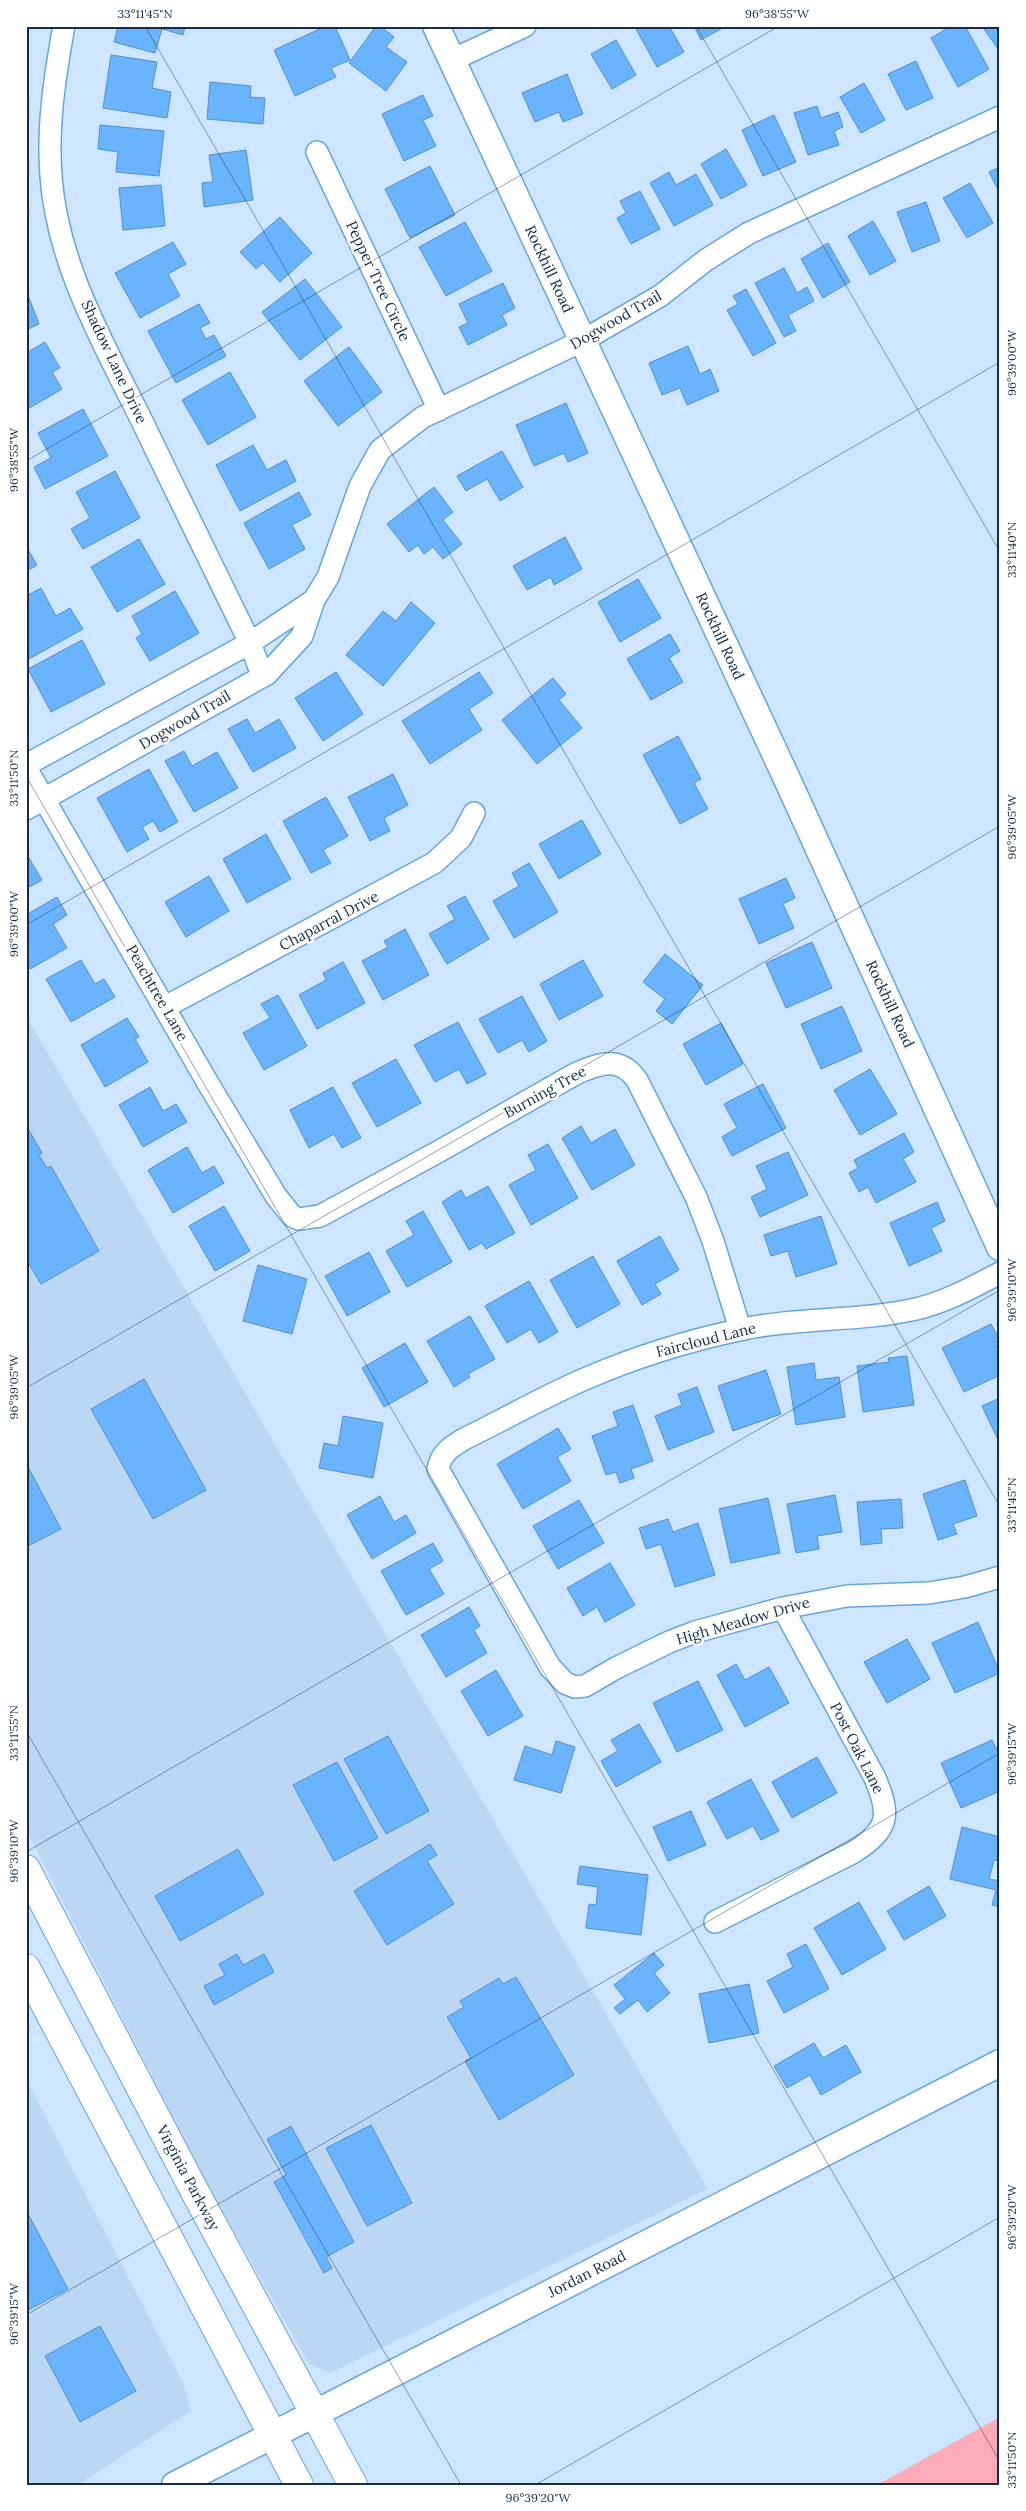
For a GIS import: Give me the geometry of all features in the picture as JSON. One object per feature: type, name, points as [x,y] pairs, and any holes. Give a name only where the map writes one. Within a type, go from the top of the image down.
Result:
[{"type":"main road","name":"Virginia Parkway","points":[[26,1869],[313,2413],[353,2485]]},
{"type":"main road","points":[[26,1968],[299,2485]]},
{"type":"street","name":"Shadow Lane Drive","points":[[64,26],[55,79],[51,177],[58,221],[69,263],[103,343],[250,643],[259,667],[267,674]]},
{"type":"street","name":"Rockhill Road","points":[[436,26],[787,779],[1000,1248]]},
{"type":"street","points":[[452,60],[525,26]]},
{"type":"street","name":"Dogwood Trail","points":[[35,804],[267,674],[302,636],[314,600],[328,577],[360,486],[380,450],[402,432],[439,410],[582,341],[660,296],[706,260],[749,233],[1000,117]]},
{"type":"street","name":"Pepper Tree Circle","points":[[317,152],[439,410]]},
{"type":"street","name":"Dogwood Trail","points":[[26,767],[250,643],[314,600]]},
{"type":"street","name":"Peachtree Lane","points":[[26,767],[35,804],[165,1007],[276,1196],[292,1216]]},
{"type":"street","name":"Chaparral Drive","points":[[165,1007],[434,863],[461,838],[474,813]]},
{"type":"street","name":"Burning Tree","points":[[292,1216],[299,1219],[320,1216],[577,1073],[594,1066],[612,1063],[621,1065],[630,1071],[637,1080],[696,1197],[713,1241],[740,1329]]},
{"type":"street","name":"Faircloud Lane","points":[[438,1469],[440,1460],[448,1449],[464,1439],[586,1378],[663,1349],[740,1329],[806,1320],[891,1313],[917,1308],[947,1299],[1000,1273]]},
{"type":"street","name":"High Meadow Drive","points":[[438,1469],[550,1667],[570,1685],[584,1686],[616,1668],[695,1632],[783,1608],[847,1596],[928,1593],[965,1587],[1000,1577]]},
{"type":"street","name":"Post Oak Lane","points":[[715,1922],[854,1852],[872,1840],[879,1830],[885,1812],[885,1801],[875,1778],[783,1608]]},
{"type":"street","name":"Jordan Road","points":[[175,2485],[1000,2063]]},
{"type":"shaded area","points":[[26,1016],[708,2189],[330,2373],[309,2364],[212,2193],[26,1830]]},
{"type":"shaded area","points":[[26,2079],[184,2385],[191,2411],[78,2485],[26,2485]]},
{"type":"shaded area","points":[[1000,2417],[1000,2485],[877,2485]]},
{"type":"building","points":[[118,26],[185,26],[183,35],[162,29],[155,53],[114,42]]},
{"type":"building","points":[[326,26],[335,26],[350,60],[331,68],[336,77],[295,96],[274,50]]},
{"type":"building","points":[[376,26],[380,26],[394,37],[386,47],[407,62],[386,91],[349,63]]},
{"type":"building","points":[[640,26],[669,26],[684,52],[657,67],[636,29]]},
{"type":"building","points":[[694,26],[726,26],[701,40]]},
{"type":"building","points":[[951,26],[965,26],[989,69],[958,87],[931,38]]},
{"type":"building","points":[[982,26],[1000,26],[1000,52]]},
{"type":"building","points":[[616,40],[636,75],[612,89],[591,54]]},
{"type":"building","points":[[111,55],[157,62],[152,88],[171,92],[167,118],[103,108]]},
{"type":"building","points":[[916,61],[933,98],[906,110],[888,74]]},
{"type":"building","points":[[567,74],[583,114],[563,122],[559,112],[535,122],[522,93]]},
{"type":"building","points":[[210,82],[251,86],[250,97],[265,98],[263,124],[207,119]]},
{"type":"building","points":[[864,83],[885,120],[861,133],[840,97]]},
{"type":"building","points":[[423,95],[433,116],[423,120],[436,146],[404,161],[382,114]]},
{"type":"building","points":[[817,106],[821,118],[838,112],[843,127],[834,131],[839,145],[808,155],[794,113]]},
{"type":"building","points":[[774,115],[796,162],[763,176],[742,130]]},
{"type":"building","points":[[100,125],[164,131],[159,176],[116,172],[118,152],[98,149]]},
{"type":"building","points":[[726,149],[747,185],[721,199],[701,164]]},
{"type":"building","points":[[246,150],[253,200],[204,207],[202,183],[213,182],[209,155]]},
{"type":"building","points":[[430,166],[455,215],[410,238],[385,189]]},
{"type":"building","points":[[1000,167],[1000,194],[989,172]]},
{"type":"building","points":[[669,172],[676,185],[696,174],[713,205],[674,226],[650,183]]},
{"type":"building","points":[[970,183],[993,223],[967,238],[943,198]]},
{"type":"building","points":[[161,185],[165,226],[123,230],[119,188]]},
{"type":"building","points":[[640,191],[660,229],[631,244],[617,218],[626,213],[620,201]]},
{"type":"building","points":[[926,202],[940,241],[912,252],[897,212]]},
{"type":"building","points":[[280,217],[312,253],[280,282],[263,263],[256,269],[240,252]]},
{"type":"building","points":[[873,221],[896,261],[870,275],[848,236]]},
{"type":"building","points":[[465,222],[492,271],[446,296],[419,247]]},
{"type":"building","points":[[173,242],[186,264],[168,274],[180,296],[140,318],[115,273]]},
{"type":"building","points":[[828,243],[850,282],[823,298],[801,259]]},
{"type":"building","points":[[784,268],[797,293],[807,287],[814,301],[788,315],[796,331],[784,337],[755,283]]},
{"type":"building","points":[[305,279],[342,327],[300,360],[262,312]]},
{"type":"building","points":[[503,283],[515,308],[502,315],[507,325],[468,345],[459,327],[468,323],[459,304]]},
{"type":"building","points":[[746,289],[776,343],[753,356],[727,310],[738,304],[733,296]]},
{"type":"building","points":[[26,290],[39,324],[26,330]]},
{"type":"building","points":[[199,304],[210,323],[200,328],[206,339],[214,335],[226,356],[176,383],[148,331]]},
{"type":"building","points":[[45,342],[60,368],[52,372],[62,389],[26,410],[26,353]]},
{"type":"building","points":[[688,346],[700,374],[710,369],[719,391],[687,405],[680,388],[662,395],[649,363]]},
{"type":"building","points":[[349,347],[382,392],[338,426],[304,381]]},
{"type":"building","points":[[230,372],[256,417],[208,445],[182,400]]},
{"type":"building","points":[[566,403],[588,453],[568,462],[564,453],[534,466],[516,425]]},
{"type":"building","points":[[83,409],[108,456],[45,489],[34,467],[51,458],[38,433]]},
{"type":"building","points":[[253,445],[267,470],[286,460],[296,481],[240,511],[216,465]]},
{"type":"building","points":[[502,451],[523,487],[500,501],[487,479],[466,491],[457,476]]},
{"type":"building","points":[[115,471],[140,518],[83,549],[71,529],[90,518],[76,492]]},
{"type":"building","points":[[434,487],[453,512],[443,520],[462,544],[443,559],[433,547],[424,554],[418,545],[409,552],[387,524]]},
{"type":"building","points":[[299,492],[311,515],[292,525],[305,549],[269,569],[244,523]]},
{"type":"building","points":[[565,537],[582,569],[554,585],[551,577],[527,590],[513,566]]},
{"type":"building","points":[[139,539],[165,584],[117,612],[91,567]]},
{"type":"building","points":[[26,546],[37,565],[26,571]]},
{"type":"building","points":[[638,579],[661,618],[620,642],[598,602]]},
{"type":"building","points":[[41,588],[56,616],[70,608],[83,629],[27,660],[26,596]]},
{"type":"building","points":[[175,591],[199,633],[150,661],[136,638],[142,634],[132,616]]},
{"type":"building","points":[[411,602],[435,623],[383,686],[346,655],[383,611],[396,621]]},
{"type":"building","points":[[670,634],[680,651],[669,658],[683,682],[651,700],[627,659]]},
{"type":"building","points":[[82,640],[105,684],[51,712],[28,669]]},
{"type":"building","points":[[336,672],[363,714],[323,741],[295,698]]},
{"type":"building","points":[[479,672],[493,693],[469,709],[482,730],[430,764],[402,721]]},
{"type":"building","points":[[553,678],[566,694],[559,700],[582,728],[537,764],[502,720]]},
{"type":"building","points":[[247,719],[255,733],[279,719],[296,748],[253,772],[228,729]]},
{"type":"building","points":[[678,736],[701,779],[694,783],[708,809],[680,824],[643,755]]},
{"type":"building","points":[[184,751],[192,766],[217,752],[238,788],[194,812],[165,761]]},
{"type":"building","points":[[149,769],[178,822],[160,832],[153,821],[142,827],[149,839],[127,852],[97,798]]},
{"type":"building","points":[[393,774],[408,805],[384,818],[390,831],[370,841],[348,797]]},
{"type":"building","points":[[326,797],[348,836],[323,850],[331,863],[311,873],[283,821]]},
{"type":"building","points":[[582,820],[601,854],[559,879],[539,844]]},
{"type":"building","points":[[266,834],[291,879],[247,903],[223,859]]},
{"type":"building","points":[[26,853],[42,880],[26,889]]},
{"type":"building","points":[[529,863],[558,912],[514,938],[493,901],[519,886],[512,873]]},
{"type":"building","points":[[209,876],[229,911],[186,937],[165,902]]},
{"type":"building","points":[[786,878],[795,898],[783,904],[794,928],[759,944],[739,899]]},
{"type":"building","points":[[465,896],[489,939],[447,964],[429,934],[455,919],[447,906]]},
{"type":"building","points":[[57,897],[67,915],[53,924],[67,948],[30,969],[26,962],[26,915]]},
{"type":"building","points":[[405,929],[429,975],[383,1000],[362,961],[388,947],[384,941]]},
{"type":"building","points":[[812,942],[832,988],[786,1008],[766,963]]},
{"type":"building","points":[[665,954],[703,985],[672,1024],[656,1011],[665,999],[643,982]]},
{"type":"building","points":[[81,960],[95,984],[104,979],[115,997],[71,1022],[46,979]]},
{"type":"building","points":[[583,960],[603,996],[559,1020],[540,984]]},
{"type":"building","points":[[343,962],[365,1003],[317,1029],[299,995],[326,980],[323,973]]},
{"type":"building","points":[[278,995],[307,1046],[264,1070],[243,1033],[270,1018],[261,1004]]},
{"type":"building","points":[[522,996],[547,1041],[529,1052],[522,1040],[498,1053],[479,1019]]},
{"type":"building","points":[[842,1006],[862,1051],[821,1069],[801,1024]]},
{"type":"building","points":[[127,1018],[139,1037],[135,1039],[148,1062],[105,1087],[81,1045]]},
{"type":"building","points":[[458,1022],[486,1074],[467,1084],[459,1069],[435,1082],[414,1045]]},
{"type":"building","points":[[721,1023],[743,1064],[706,1085],[683,1044]]},
{"type":"building","points":[[396,1059],[421,1103],[377,1127],[352,1083]]},
{"type":"building","points":[[870,1069],[897,1114],[860,1135],[834,1090]]},
{"type":"building","points":[[763,1084],[786,1128],[732,1156],[722,1137],[737,1128],[724,1104]]},
{"type":"building","points":[[150,1087],[163,1111],[176,1104],[187,1122],[143,1147],[119,1105]]},
{"type":"building","points":[[333,1087],[361,1138],[342,1148],[334,1134],[309,1148],[290,1110]]},
{"type":"building","points":[[26,1125],[42,1153],[39,1155],[47,1168],[51,1166],[99,1251],[41,1284],[26,1259]]},
{"type":"building","points":[[581,1126],[591,1143],[615,1129],[635,1165],[592,1190],[562,1138]]},
{"type":"building","points":[[904,1133],[914,1152],[903,1159],[916,1182],[876,1203],[868,1187],[859,1192],[849,1173],[858,1168],[854,1160]]},
{"type":"building","points":[[548,1144],[578,1198],[531,1225],[509,1185],[536,1170],[528,1155]]},
{"type":"building","points":[[187,1147],[202,1173],[214,1166],[224,1183],[173,1213],[148,1170]]},
{"type":"building","points":[[788,1152],[808,1195],[760,1217],[751,1197],[767,1189],[756,1166]]},
{"type":"building","points":[[488,1186],[515,1233],[486,1249],[482,1243],[469,1250],[442,1202],[461,1190],[466,1198]]},
{"type":"building","points":[[937,1202],[945,1221],[931,1228],[942,1251],[909,1266],[890,1223]]},
{"type":"building","points":[[224,1206],[250,1251],[215,1271],[189,1226]]},
{"type":"building","points":[[423,1211],[452,1262],[407,1287],[386,1251],[414,1235],[406,1221]]},
{"type":"building","points":[[821,1216],[837,1264],[796,1277],[788,1251],[771,1256],[764,1235]]},
{"type":"building","points":[[660,1236],[679,1270],[655,1284],[661,1294],[642,1305],[617,1261]]},
{"type":"building","points":[[369,1252],[390,1292],[347,1316],[325,1276]]},
{"type":"building","points":[[593,1256],[620,1304],[577,1328],[550,1280]]},
{"type":"building","points":[[258,1265],[307,1279],[292,1334],[243,1321]]},
{"type":"building","points":[[529,1281],[558,1332],[539,1343],[531,1329],[507,1343],[485,1306]]},
{"type":"building","points":[[470,1316],[495,1359],[468,1374],[470,1377],[454,1387],[427,1341]]},
{"type":"building","points":[[991,1324],[1000,1340],[995,1343],[1000,1353],[1000,1375],[964,1392],[942,1348]]},
{"type":"building","points":[[405,1343],[428,1382],[384,1407],[362,1368]]},
{"type":"building","points":[[907,1356],[914,1405],[863,1412],[857,1366],[889,1362],[888,1358]]},
{"type":"building","points":[[814,1363],[816,1380],[839,1377],[845,1417],[796,1425],[787,1367]]},
{"type":"building","points":[[766,1370],[781,1414],[733,1431],[718,1386]]},
{"type":"building","points":[[144,1379],[206,1490],[153,1519],[91,1409]]},
{"type":"building","points":[[697,1387],[714,1432],[668,1450],[655,1416],[682,1405],[678,1394]]},
{"type":"building","points":[[1000,1398],[1000,1444],[982,1406]]},
{"type":"building","points":[[633,1405],[653,1461],[631,1469],[634,1478],[620,1483],[616,1472],[606,1475],[592,1436],[618,1426],[613,1412]]},
{"type":"building","points":[[343,1416],[383,1423],[373,1478],[319,1468],[324,1443],[338,1446]]},
{"type":"building","points":[[558,1428],[571,1449],[557,1457],[571,1481],[523,1509],[497,1464]]},
{"type":"building","points":[[26,1463],[61,1529],[26,1547]]},
{"type":"building","points":[[965,1480],[977,1516],[953,1524],[957,1534],[938,1540],[923,1494]]},
{"type":"building","points":[[835,1495],[842,1532],[817,1536],[819,1549],[796,1553],[787,1504]]},
{"type":"building","points":[[380,1496],[394,1522],[406,1515],[416,1533],[372,1559],[347,1515]]},
{"type":"building","points":[[768,1498],[780,1553],[731,1563],[719,1509]]},
{"type":"building","points":[[901,1499],[903,1528],[881,1529],[882,1543],[861,1545],[857,1502]]},
{"type":"building","points":[[579,1500],[604,1543],[558,1569],[533,1526]]},
{"type":"building","points":[[668,1519],[673,1532],[698,1523],[715,1575],[675,1587],[661,1544],[646,1549],[639,1528]]},
{"type":"building","points":[[433,1543],[443,1561],[429,1569],[444,1594],[406,1615],[381,1571]]},
{"type":"building","points":[[610,1563],[635,1605],[605,1622],[597,1607],[583,1616],[567,1588]]},
{"type":"building","points":[[469,1607],[480,1626],[474,1630],[487,1653],[446,1677],[421,1635]]},
{"type":"building","points":[[978,1622],[1000,1673],[955,1693],[932,1643]]},
{"type":"building","points":[[907,1639],[930,1679],[887,1703],[864,1662]]},
{"type":"building","points":[[736,1664],[745,1680],[769,1667],[789,1703],[745,1727],[717,1675]]},
{"type":"building","points":[[496,1670],[523,1716],[488,1736],[461,1691]]},
{"type":"building","points":[[698,1681],[723,1730],[677,1752],[653,1703]]},
{"type":"building","points":[[639,1724],[661,1762],[616,1787],[601,1761],[618,1751],[611,1740]]},
{"type":"building","points":[[388,1736],[429,1811],[386,1834],[344,1759]]},
{"type":"building","points":[[992,1740],[1000,1756],[1000,1791],[961,1808],[941,1763]]},
{"type":"building","points":[[556,1741],[575,1747],[561,1793],[514,1780],[525,1746],[552,1755]]},
{"type":"building","points":[[817,1757],[837,1793],[792,1818],[772,1782]]},
{"type":"building","points":[[337,1762],[378,1838],[334,1861],[293,1785]]},
{"type":"building","points":[[751,1779],[779,1831],[761,1840],[753,1826],[727,1839],[707,1802]]},
{"type":"building","points":[[691,1811],[706,1845],[668,1861],[653,1827]]},
{"type":"building","points":[[962,1827],[1000,1837],[1000,1861],[994,1860],[989,1879],[1000,1881],[1000,1907],[992,1905],[996,1890],[950,1879]]},
{"type":"building","points":[[430,1844],[437,1855],[427,1861],[454,1904],[387,1945],[354,1891]]},
{"type":"building","points":[[238,1849],[264,1894],[180,1941],[155,1896]]},
{"type":"building","points":[[580,1866],[648,1875],[641,1935],[586,1928],[589,1904],[596,1905],[598,1887],[577,1884]]},
{"type":"building","points":[[929,1886],[946,1916],[904,1940],[887,1911]]},
{"type":"building","points":[[859,1902],[886,1949],[842,1975],[814,1928]]},
{"type":"building","points":[[806,1944],[829,1989],[784,2013],[767,1981],[793,1967],[787,1954]]},
{"type":"building","points":[[654,1953],[664,1965],[654,1973],[670,1993],[647,2012],[638,2000],[620,2014],[614,2008],[625,1999],[614,1985]]},
{"type":"building","points":[[237,1954],[243,1965],[264,1954],[274,1972],[214,2005],[204,1986],[225,1975],[219,1964]]},
{"type":"building","points":[[516,1977],[574,2075],[499,2120],[465,2061],[471,2058],[447,2017],[464,2007],[460,2001],[499,1978],[503,1984]]},
{"type":"building","points":[[749,1984],[759,2033],[709,2043],[699,1994]]},
{"type":"building","points":[[814,2043],[823,2058],[846,2045],[861,2072],[821,2095],[810,2075],[787,2088],[774,2066]]},
{"type":"building","points":[[371,2125],[412,2203],[367,2226],[326,2148]]},
{"type":"building","points":[[291,2126],[354,2242],[326,2257],[332,2268],[324,2273],[274,2182],[286,2175],[267,2139]]},
{"type":"building","points":[[26,2210],[68,2289],[26,2311]]},
{"type":"building","points":[[100,2326],[136,2391],[80,2422],[45,2356]]}]
